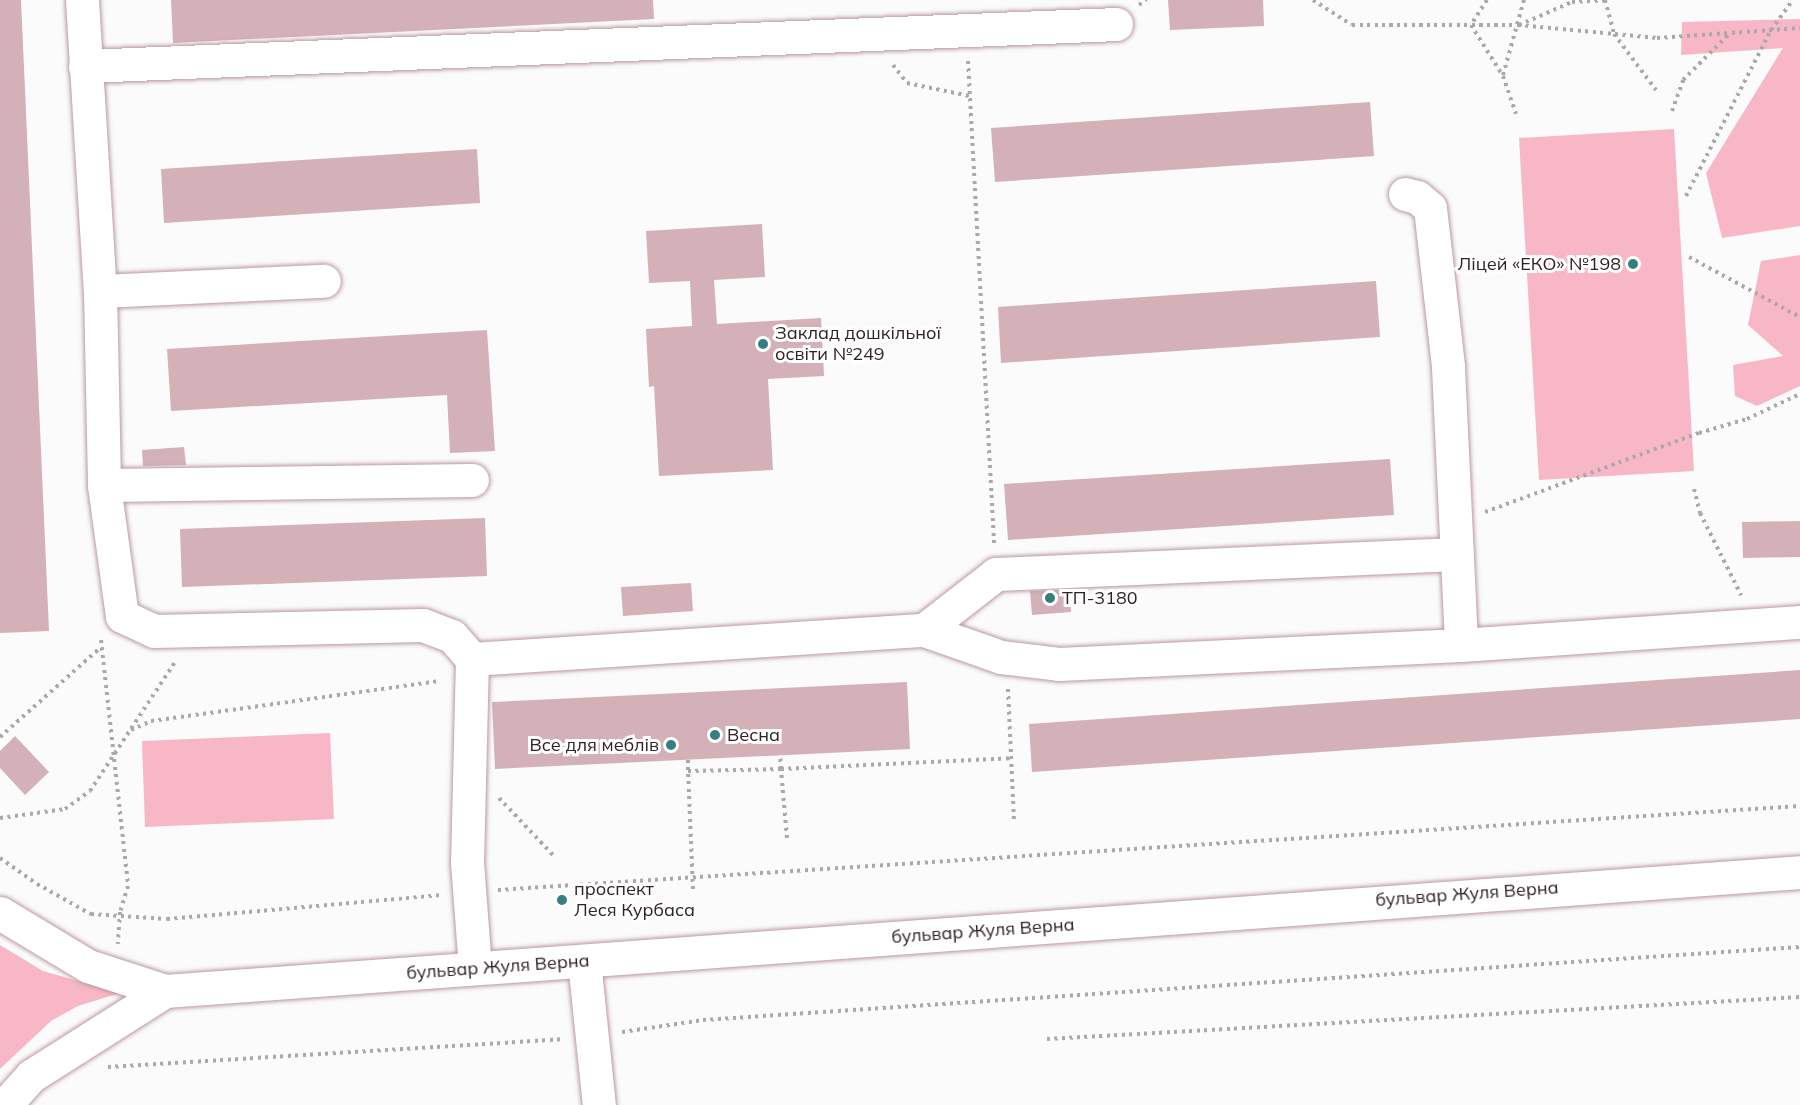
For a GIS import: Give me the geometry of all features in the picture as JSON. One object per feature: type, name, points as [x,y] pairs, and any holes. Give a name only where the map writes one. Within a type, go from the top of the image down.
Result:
[{"type":"street","points":[[82,0],[100,291],[104,485],[122,616],[146,629],[196,631],[423,625],[452,636],[472,668],[469,892],[475,968]]},
{"type":"street","points":[[85,66],[1116,24]]},
{"type":"street","points":[[1405,194],[1430,208],[1448,367],[1461,645]]},
{"type":"street","points":[[100,291],[324,281]]},
{"type":"street","points":[[104,485],[472,480]]},
{"type":"street","points":[[924,630],[996,573],[1457,554]]},
{"type":"street","points":[[472,668],[924,630],[1001,657],[1059,664],[1461,645],[1800,622]]},
{"type":"street","name":"бульвар Жуля Верна","points":[[0,913],[88,966],[165,991],[1800,872]]},
{"type":"street","points":[[584,961],[599,1105]]},
{"type":"street","name":"бульвар Жуля Верна","points":[[5,1105],[32,1076],[165,991]]},
{"type":"path","points":[[1313,0],[1352,25],[1518,25],[1657,38],[1800,28]]},
{"type":"path","points":[[1471,25],[1487,0]]},
{"type":"path","points":[[1503,76],[1524,0]]},
{"type":"path","points":[[1518,25],[1572,2],[1606,0],[1614,34],[1656,90]]},
{"type":"path","points":[[1686,196],[1771,30],[1792,0]]},
{"type":"path","points":[[1471,25],[1503,76],[1516,114]]},
{"type":"path","points":[[966,30],[996,573]]},
{"type":"path","points":[[1672,111],[1683,80],[1729,33]]},
{"type":"path","points":[[868,34],[907,83],[970,96]]},
{"type":"path","points":[[1689,258],[1800,317]]},
{"type":"path","points":[[1480,514],[1506,502],[1747,419],[1800,394]]},
{"type":"path","points":[[1694,489],[1700,513],[1758,624]]},
{"type":"path","points":[[117,975],[119,916],[128,886],[117,753],[100,623],[121,606]]},
{"type":"path","points":[[0,818],[65,809],[90,791],[196,631]]},
{"type":"path","points":[[0,737],[102,646]]},
{"type":"path","points":[[1001,657],[1007,681],[1014,823]]},
{"type":"path","points":[[131,730],[151,721],[472,668]]},
{"type":"path","points":[[780,755],[787,838]]},
{"type":"path","points":[[688,771],[1011,758]]},
{"type":"path","points":[[688,760],[693,889]]},
{"type":"path","points":[[0,858],[37,884],[91,914],[167,919],[469,892],[1800,806]]},
{"type":"path","points":[[102,1069],[112,1065],[592,1037],[715,1019],[1800,947]]},
{"type":"path","points":[[1047,1039],[1800,997]]},
{"type":"shaded area","points":[[1800,19],[1800,226],[1722,238],[1706,173],[1783,48],[1681,55],[1682,22]]},
{"type":"shaded area","points":[[1674,129],[1694,471],[1539,480],[1519,138]]},
{"type":"shaded area","points":[[1800,255],[1800,386],[1757,406],[1735,396],[1733,365],[1783,356],[1748,325],[1761,261]]},
{"type":"shaded area","points":[[330,733],[334,819],[145,827],[142,741]]},
{"type":"shaded area","points":[[0,945],[43,971],[120,993],[78,1006],[51,1021],[0,1069]]},
{"type":"building","points":[[0,0],[21,0],[49,631],[0,633]]},
{"type":"building","points":[[171,0],[653,0],[654,19],[173,43]]},
{"type":"building","points":[[1168,0],[1263,0],[1264,26],[1170,30]]},
{"type":"building","points":[[1370,102],[1374,156],[995,182],[991,128]]},
{"type":"building","points":[[477,149],[480,203],[164,223],[161,169]]},
{"type":"building","points":[[762,224],[765,277],[714,280],[717,324],[821,318],[824,376],[768,379],[773,470],[659,476],[654,386],[649,387],[646,329],[692,326],[690,281],[649,283],[646,231]]},
{"type":"building","points":[[1376,281],[1380,337],[1001,363],[998,307]]},
{"type":"building","points":[[487,330],[495,451],[450,453],[447,395],[171,411],[167,349]]},
{"type":"building","points":[[184,447],[186,465],[143,466],[142,450]]},
{"type":"building","points":[[1390,459],[1394,515],[1008,540],[1004,484]]},
{"type":"building","points":[[485,518],[487,576],[182,587],[180,529]]},
{"type":"building","points":[[1800,521],[1800,557],[1743,558],[1742,522]]},
{"type":"building","points":[[691,583],[693,611],[623,616],[621,587]]},
{"type":"building","name":"ТП-3180","points":[[1070,590],[1071,612],[1032,615],[1030,591]]},
{"type":"building","points":[[1800,670],[1800,719],[1032,772],[1029,724]]},
{"type":"building","points":[[907,682],[910,749],[495,769],[492,702]]},
{"type":"building","points":[[15,736],[49,772],[25,795],[0,768],[0,751]]},
{"type":"place","name":"Ліцей «ЕКО» №198","points":[[1633,264]]},
{"type":"place","name":"Заклад дошкільної освіти №249","points":[[763,344]]},
{"type":"place","name":"ТП-3180","points":[[1050,598]]},
{"type":"place","name":"Весна","points":[[715,735]]},
{"type":"place","name":"Все для меблів","points":[[671,745]]},
{"type":"place","name":"проспект Леся Курбаса","points":[[562,900]]}]
